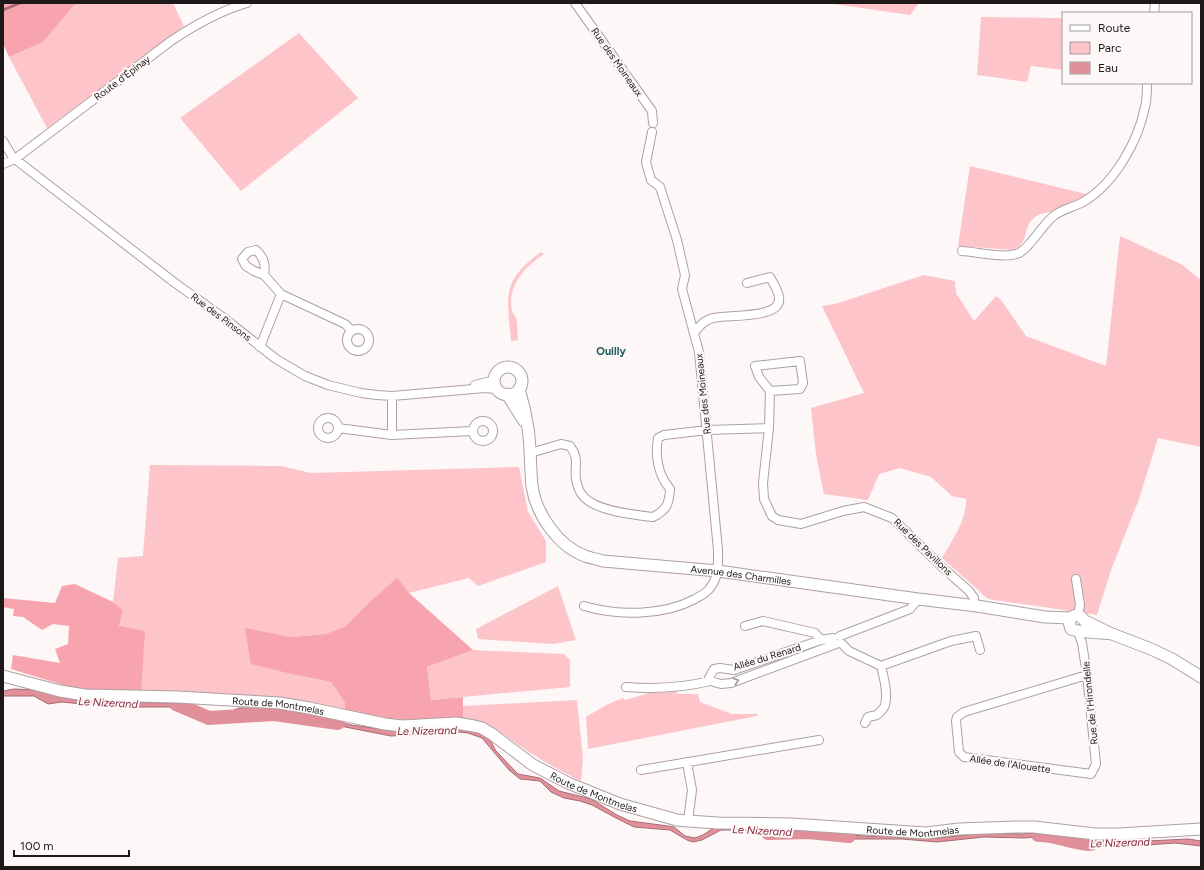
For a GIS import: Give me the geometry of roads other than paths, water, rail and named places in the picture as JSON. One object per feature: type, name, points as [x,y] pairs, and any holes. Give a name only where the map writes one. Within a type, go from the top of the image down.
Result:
[{"type":"street","name":"Route d'Épinay","points":[[3,164],[15,159],[190,28],[227,9],[247,3]]},
{"type":"street","name":"Rue des Moineaux","points":[[575,3],[652,111],[653,123]]},
{"type":"street","points":[[962,251],[1007,255],[1020,252],[1034,239],[1046,223],[1056,214],[1083,202],[1102,188],[1125,157],[1134,139],[1145,107],[1147,84]]},
{"type":"street","name":"Rue des Moineaux","points":[[652,132],[646,162],[651,180],[660,187],[677,240],[685,275],[682,289],[699,352],[718,550],[718,570]]},
{"type":"street","name":"Rue des Pinsons","points":[[3,141],[15,159],[152,266],[293,370],[323,384],[361,393],[392,396],[500,388]]},
{"type":"street","points":[[264,275],[282,294],[345,324],[352,331]]},
{"type":"street","points":[[694,333],[704,321],[715,317],[742,316],[770,311],[778,305],[780,298],[770,276],[747,283]]},
{"type":"street","points":[[260,347],[282,294]]},
{"type":"street","points":[[800,361],[802,383],[800,389],[770,391],[759,377],[755,366],[800,361]]},
{"type":"street","points":[[508,367],[517,370],[521,376],[522,383],[519,390],[516,393],[500,388],[497,374],[502,369],[508,367]]},
{"type":"street","name":"Avenue des Charmilles","points":[[500,388],[517,408],[528,429]]},
{"type":"street","name":"Avenue des Charmilles","points":[[519,390],[524,405],[528,429],[532,487],[539,509],[551,529],[568,547],[584,556],[603,561],[718,570],[918,599],[974,605],[1045,617],[1112,634],[1151,649],[1201,677]]},
{"type":"street","name":"Rue des Pavillons","points":[[770,391],[769,428],[763,483],[764,499],[772,516],[778,520],[801,524],[843,511],[864,507],[892,518],[969,591],[974,598],[974,605]]},
{"type":"street","points":[[392,396],[392,435]]},
{"type":"street","points":[[338,428],[392,435],[472,431]]},
{"type":"street","points":[[530,453],[561,444],[570,446],[576,456],[576,477],[584,498],[596,506],[653,517],[663,512],[670,494],[670,489],[660,474],[656,448],[658,438],[664,435],[706,430],[769,428]]},
{"type":"street","points":[[584,606],[597,610],[627,612],[667,609],[687,603],[710,589],[718,570]]},
{"type":"street","name":"Rue de l'Hirondelle","points":[[1076,579],[1080,605],[1077,624],[1087,675],[1096,764],[1091,774]]},
{"type":"street","name":"Allée du Renard","points":[[626,687],[644,688],[690,686],[710,681],[721,684],[732,683],[910,609],[918,599]]},
{"type":"street","points":[[745,626],[763,621],[815,633],[821,640]]},
{"type":"street","points":[[838,640],[849,651],[881,666],[951,640],[976,633],[980,650]]},
{"type":"street","name":"Allée du Renard","points":[[710,681],[709,678],[714,669],[720,668],[734,670],[821,640],[838,640]]},
{"type":"street","points":[[865,723],[868,717],[877,715],[884,706],[886,694],[881,666]]},
{"type":"street","name":"Allée de l'Alouette","points":[[1087,675],[964,712],[957,716],[956,721],[959,752],[964,757],[1091,774]]},
{"type":"street","name":"Route de Montmelas","points":[[3,676],[66,692],[85,695],[178,697],[280,704],[302,706],[389,725],[402,726],[456,723],[474,726],[482,728],[492,734],[533,765],[574,786],[620,804],[662,816],[688,821],[792,824],[926,833],[959,829],[1015,826],[1034,826],[1095,834],[1201,829]]},
{"type":"street","points":[[640,770],[818,740]]},
{"type":"street","points":[[687,762],[692,790],[688,821]]},
{"type":"water","points":[[14,689],[35,690],[84,702],[181,703],[200,714],[205,715],[221,715],[239,708],[249,708],[281,716],[301,714],[317,720],[329,720],[380,729],[454,727],[479,732],[490,740],[496,751],[518,774],[540,778],[559,791],[591,799],[630,821],[674,827],[685,836],[695,838],[703,835],[715,827],[756,827],[771,832],[789,828],[829,830],[849,835],[938,838],[985,833],[1022,834],[1045,832],[1073,836],[1081,841],[1088,842],[1130,839],[1147,841],[1188,839],[1201,841],[1201,846],[1175,843],[1148,845],[1128,844],[1096,847],[1082,846],[1067,838],[1051,836],[1024,838],[984,837],[937,842],[902,839],[852,839],[842,838],[830,834],[811,832],[787,833],[772,836],[753,831],[737,830],[721,830],[702,840],[693,842],[670,830],[634,827],[592,805],[564,798],[551,792],[540,781],[520,779],[509,770],[482,738],[468,733],[459,732],[391,736],[335,725],[314,723],[303,718],[283,718],[248,712],[218,721],[206,721],[195,718],[182,708],[176,707],[111,707],[62,702],[48,704],[34,696],[3,696],[3,691]]},
{"type":"waterway","points":[[3,10],[20,3]]},
{"type":"waterway","name":"Le Nizerand","points":[[176,704],[209,718],[274,714],[338,723]]},
{"type":"waterway","name":"Le Nizerand","points":[[768,833],[808,832],[849,836]]},
{"type":"waterway","name":"Le Nizerand","points":[[1038,835],[1091,844]]},
{"type":"district","name":"Ouilly","points":[[611,351]]}]
